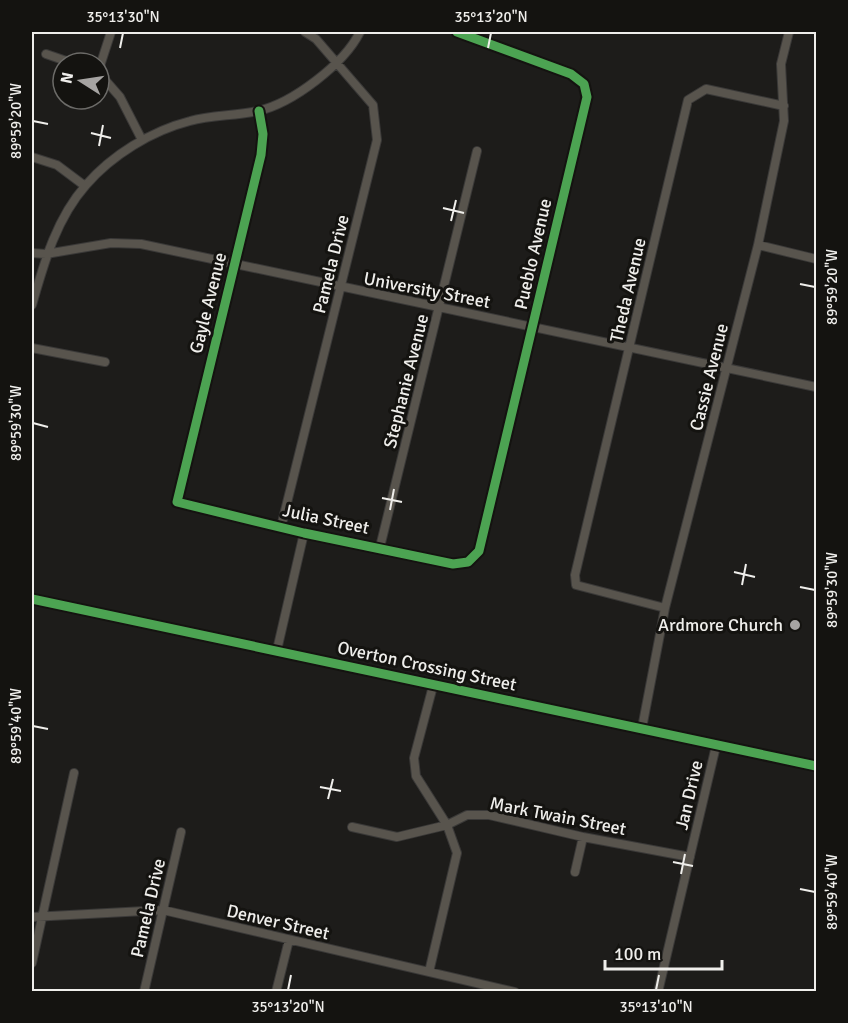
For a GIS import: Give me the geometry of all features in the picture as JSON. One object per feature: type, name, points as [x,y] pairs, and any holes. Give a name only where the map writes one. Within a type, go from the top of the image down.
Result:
[{"type":"street","points":[[105,51],[111,32]]},
{"type":"street","name":"Pamela Drive","points":[[281,527],[377,140],[374,105],[316,39],[305,32]]},
{"type":"street","points":[[32,305],[46,254],[65,215],[85,186],[110,161],[142,140],[190,121],[259,111],[288,99],[336,63],[360,32]]},
{"type":"street","name":"Pueblo Avenue","points":[[457,32],[570,74],[584,84],[587,98],[479,551],[468,562]]},
{"type":"street","name":"Cassie Avenue","points":[[642,728],[665,608],[758,244],[784,121],[781,64],[789,32]]},
{"type":"street","points":[[46,54],[51,56]]},
{"type":"street","points":[[111,86],[120,97],[142,140]]},
{"type":"street","name":"Theda Avenue","points":[[665,608],[576,585],[575,575],[688,100],[706,89],[784,106]]},
{"type":"street","name":"Gayle Avenue","points":[[177,502],[261,155],[263,134],[259,111]]},
{"type":"street","name":"Stephanie Avenue","points":[[380,547],[477,151]]},
{"type":"street","points":[[32,157],[57,165],[85,186]]},
{"type":"street","name":"University Street","points":[[32,253],[46,254],[111,243],[131,244],[533,326],[630,349],[816,387]]},
{"type":"street","points":[[758,244],[816,259]]},
{"type":"street","points":[[32,348],[105,362]]},
{"type":"street","name":"Julia Street","points":[[177,502],[304,533],[453,564],[468,562]]},
{"type":"street","points":[[277,650],[304,533]]},
{"type":"street","name":"Overton Crossing Street","points":[[32,599],[816,766]]},
{"type":"street","points":[[429,972],[457,853],[447,825],[417,776],[414,758],[433,686]]},
{"type":"street","name":"Jan Drive","points":[[658,992],[716,746]]},
{"type":"street","points":[[32,963],[74,773]]},
{"type":"street","name":"Mark Twain Street","points":[[352,827],[397,837],[447,825],[467,815],[489,815],[583,837],[690,857]]},
{"type":"street","name":"Pamela Drive","points":[[144,992],[181,832]]},
{"type":"street","points":[[575,872],[583,837]]},
{"type":"street","name":"Denver Street","points":[[32,916],[163,910],[515,992]]},
{"type":"street","points":[[276,992],[289,940]]},
{"type":"cycle path","points":[[259,111],[263,134],[261,155],[177,502],[304,533],[453,564],[468,562],[479,551],[587,97],[584,84],[571,74],[457,32]]},
{"type":"cycle path","points":[[32,599],[816,766]]},
{"type":"place","name":"Ardmore Church","points":[[795,625]]}]
